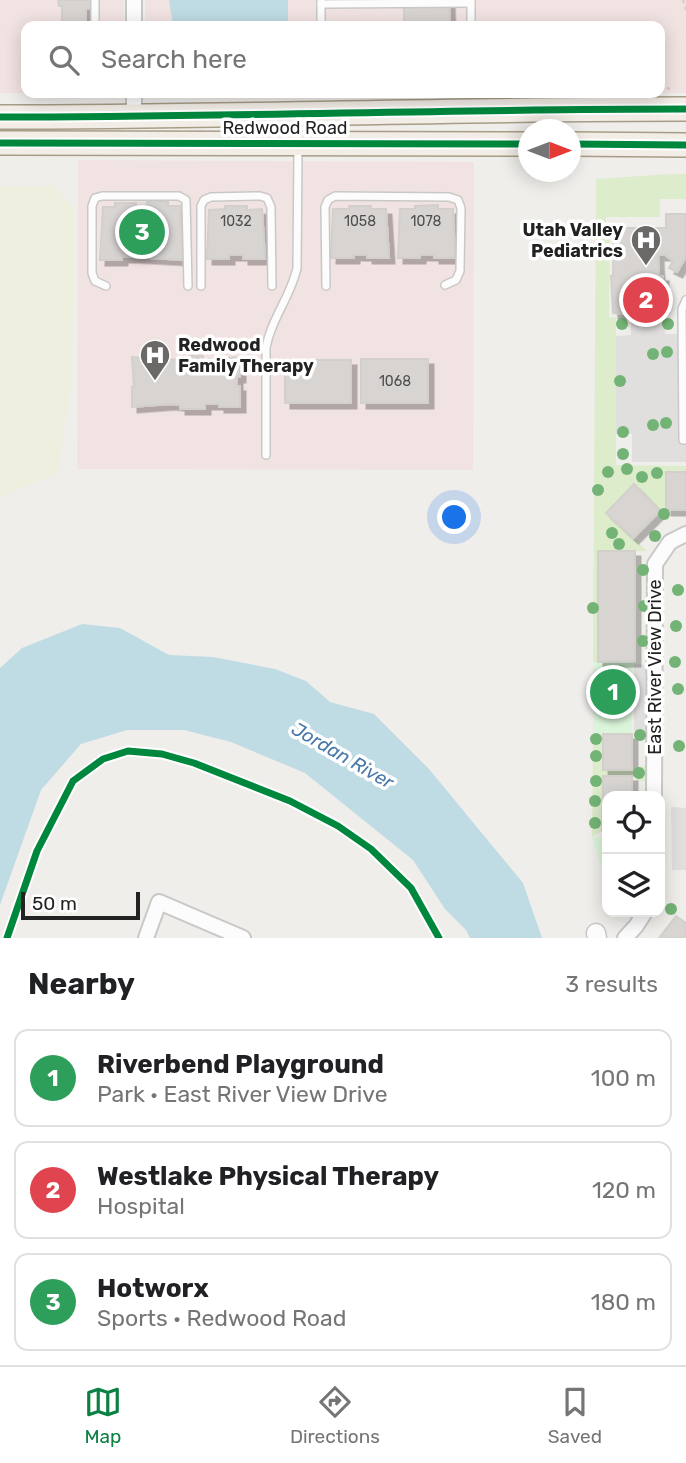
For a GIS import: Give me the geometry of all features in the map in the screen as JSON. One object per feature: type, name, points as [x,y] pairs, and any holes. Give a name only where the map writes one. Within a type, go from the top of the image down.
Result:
[{"type":"main road","name":"Redwood Road","points":[[0,117],[471,109],[686,109]]},
{"type":"main road","name":"Redwood Road","points":[[0,144],[518,144]]},
{"type":"main road","points":[[581,145],[686,145]]},
{"type":"street","points":[[134,0],[134,21]]},
{"type":"street","points":[[134,98],[134,116]]},
{"type":"street","name":"East River View Drive","points":[[654,791],[655,564],[670,542],[686,534]]},
{"type":"street","points":[[146,938],[159,902],[243,938]]},
{"type":"street","points":[[625,938],[642,917]]},
{"type":"lane","points":[[95,0],[95,21]]},
{"type":"lane","points":[[321,21],[321,2],[471,2],[471,21]]},
{"type":"lane","points":[[265,455],[266,348],[274,320],[297,268],[298,144]]},
{"type":"lane","points":[[106,286],[95,281],[92,273],[92,206],[95,198],[102,196],[179,196],[186,200],[188,286]]},
{"type":"lane","points":[[201,286],[201,206],[204,200],[211,197],[260,196],[267,198],[271,207],[272,286]]},
{"type":"lane","points":[[326,286],[325,207],[328,200],[335,197],[449,197],[458,200],[461,208],[460,271],[458,278],[445,285]]},
{"type":"lane","points":[[686,300],[682,309],[683,440],[686,440]]},
{"type":"path","points":[[683,0],[686,10]]},
{"type":"shaded area","points":[[0,0],[124,0],[124,21],[21,21],[21,93],[0,93]]},
{"type":"shaded area","points":[[145,0],[686,0],[686,93],[665,93],[665,21],[145,21]]},
{"type":"shaded area","points":[[78,160],[474,162],[473,470],[77,469]]},
{"type":"shaded area","points":[[631,321],[665,321],[665,334],[686,334],[686,462],[632,462],[632,434],[616,434],[616,336],[631,335]]},
{"type":"shaded area","points":[[634,664],[655,665],[652,732],[634,731]]},
{"type":"shaded area","points":[[671,807],[686,808],[686,870],[672,870]]},
{"type":"green space","points":[[686,174],[686,199],[660,199],[660,217],[606,217],[605,235],[610,235],[609,318],[616,317],[616,465],[686,466],[686,472],[666,473],[666,510],[669,522],[634,484],[607,513],[647,551],[598,552],[598,662],[593,662],[596,179]]},
{"type":"green space","points":[[0,186],[54,186],[74,209],[72,378],[58,473],[0,497]]},
{"type":"green space","points":[[633,661],[632,734],[593,734],[593,662]]},
{"type":"green space","points":[[593,734],[603,734],[603,770],[635,770],[636,767],[647,766],[647,781],[636,781],[636,776],[603,776],[602,831],[592,837]]},
{"type":"green space","points":[[592,837],[602,837],[602,871]]},
{"type":"water","points":[[169,0],[288,0],[288,21],[172,21]]},
{"type":"water","name":"Jordan River","points":[[82,624],[120,628],[169,655],[213,657],[275,669],[306,681],[330,702],[374,714],[429,769],[523,883],[542,938],[470,938],[466,930],[445,909],[413,860],[305,773],[231,742],[184,730],[127,730],[81,744],[41,790],[0,905],[0,668],[22,648]]},
{"type":"building","points":[[58,0],[91,0],[91,9],[86,9],[86,21],[62,21],[62,6],[59,6]]},
{"type":"building","points":[[404,0],[449,0],[450,21],[404,21]]},
{"type":"building","points":[[147,202],[168,202],[168,206],[180,206],[183,260],[122,257],[122,260],[100,260],[103,207],[115,207],[115,203],[147,206]]},
{"type":"building","points":[[438,205],[438,209],[453,209],[455,258],[420,255],[420,258],[398,258],[400,209]]},
{"type":"building","points":[[225,206],[247,206],[247,210],[262,209],[265,259],[243,259],[243,255],[229,255],[229,259],[207,259],[209,210],[225,209]]},
{"type":"building","points":[[349,206],[386,209],[389,258],[354,255],[354,258],[331,258],[333,209],[349,209]]},
{"type":"building","points":[[666,214],[686,214],[686,257],[677,272],[669,268],[673,261],[665,255],[658,255],[659,276],[663,276],[663,285],[655,285],[655,291],[663,291],[663,308],[655,308],[655,314],[647,315],[613,313],[611,276],[614,228],[666,228]]},
{"type":"building","points":[[180,356],[203,356],[203,360],[240,357],[237,386],[240,386],[240,407],[205,404],[205,409],[180,409],[180,405],[170,404],[132,407],[132,357],[180,360]]},
{"type":"building","points":[[361,359],[428,359],[428,403],[361,403]]},
{"type":"building","points":[[285,360],[351,360],[351,403],[285,403]]},
{"type":"building","points":[[666,472],[686,472],[686,510],[666,510]]},
{"type":"building","points":[[634,484],[660,511],[633,538],[606,513]]},
{"type":"building","points":[[598,551],[635,551],[635,661],[598,662]]},
{"type":"building","points":[[603,734],[632,734],[632,770],[603,770]]},
{"type":"building","points":[[603,776],[632,776],[632,791],[603,791]]},
{"type":"building","points":[[676,916],[686,923],[686,938],[659,938]]},
{"type":"cycle path","points":[[0,117],[686,109]]},
{"type":"cycle path","points":[[0,143],[518,144]]},
{"type":"cycle path","points":[[581,144],[686,145]]},
{"type":"cycle path","points":[[7,938],[37,851],[73,781],[103,759],[128,751],[162,754],[194,763],[290,801],[338,826],[371,849],[411,888],[439,938]]},
{"type":"place","name":"Hotworx","points":[[142,232]]},
{"type":"place","name":"Utah Valley Pediatrics","points":[[646,267]]},
{"type":"place","name":"Westlake Physical Therapy","points":[[646,300]]},
{"type":"place","name":"Redwood Family Therapy","points":[[155,382]]},
{"type":"place","name":"Riverbend Playground","points":[[613,692]]}]
